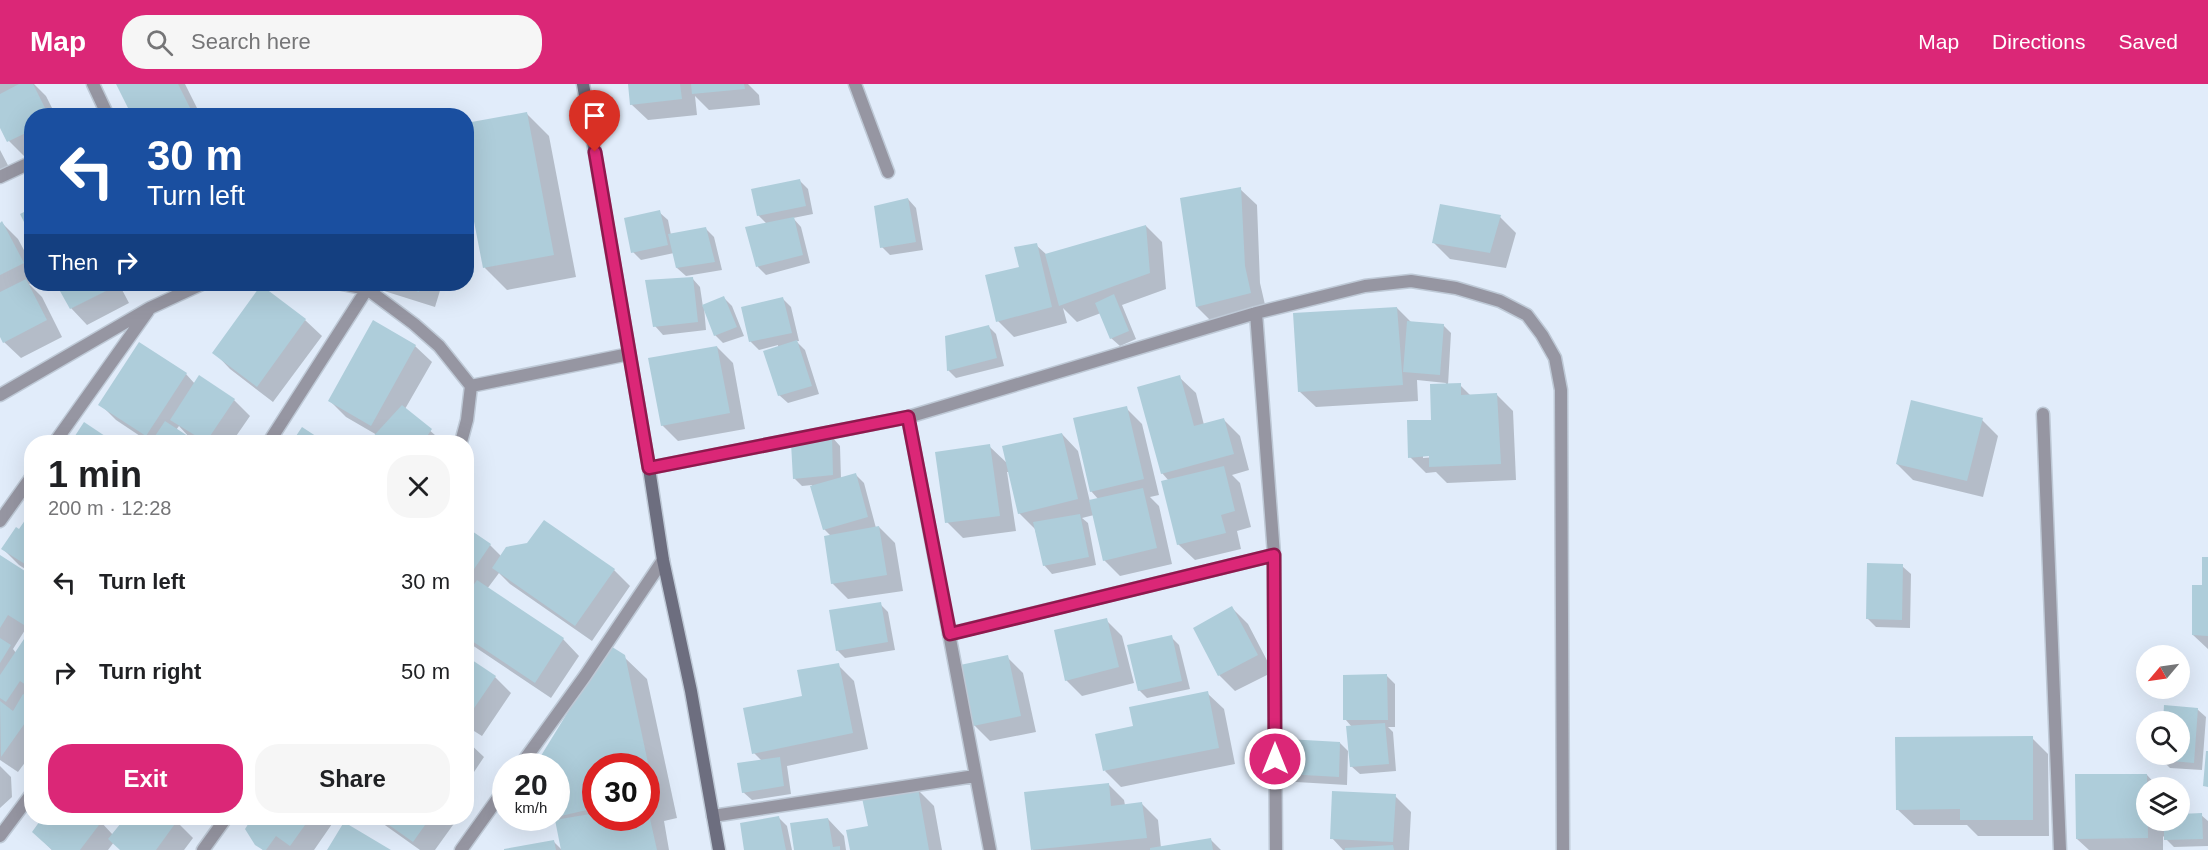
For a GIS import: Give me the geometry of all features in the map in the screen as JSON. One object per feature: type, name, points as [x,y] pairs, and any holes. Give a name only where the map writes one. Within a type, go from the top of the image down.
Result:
[{"type":"street","points":[[93,84],[104,108]]},
{"type":"street","points":[[583,84],[663,560],[692,691],[719,850]]},
{"type":"street","points":[[855,84],[888,172]]},
{"type":"street","points":[[0,177],[24,166]]},
{"type":"street","points":[[649,468],[908,417],[1256,313],[1365,286],[1411,281],[1456,288],[1500,301],[1527,315],[1542,334],[1555,358],[1561,390],[1563,850]]},
{"type":"street","points":[[0,395],[150,309],[187,291]]},
{"type":"street","points":[[273,435],[366,291]]},
{"type":"street","points":[[370,291],[439,346],[471,386],[463,435]]},
{"type":"street","points":[[61,435],[150,309]]},
{"type":"street","points":[[1256,313],[1274,555],[1276,850]]},
{"type":"street","points":[[471,386],[629,354]]},
{"type":"street","points":[[2043,414],[2060,850]]},
{"type":"street","points":[[908,417],[990,850]]},
{"type":"street","points":[[0,521],[24,487]]},
{"type":"street","points":[[950,634],[1274,555]]},
{"type":"street","points":[[529,753],[585,676],[663,560]]},
{"type":"street","points":[[714,816],[975,776]]},
{"type":"street","points":[[0,836],[24,804]]},
{"type":"street","points":[[460,850],[492,806]]},
{"type":"street","points":[[203,850],[221,825]]},
{"type":"building","points":[[19,84],[33,84],[45,108],[24,108],[24,134],[7,142],[0,128],[0,94]]},
{"type":"building","points":[[116,84],[178,84],[190,108],[128,108]]},
{"type":"building","points":[[628,84],[680,84],[682,99],[630,105]]},
{"type":"building","points":[[691,84],[744,84],[745,89],[692,94]]},
{"type":"building","points":[[527,112],[554,255],[483,268],[474,221],[474,122]]},
{"type":"building","points":[[800,179],[806,206],[757,216],[751,189]]},
{"type":"building","points":[[1241,187],[1245,266],[1251,293],[1196,307],[1180,198]]},
{"type":"building","points":[[908,198],[916,242],[880,248],[874,206]]},
{"type":"building","points":[[1440,204],[1501,215],[1490,253],[1432,243]]},
{"type":"building","points":[[660,210],[668,245],[631,253],[624,218]]},
{"type":"building","points":[[794,217],[803,255],[756,267],[745,227]]},
{"type":"building","points":[[2,221],[24,263],[0,275],[0,223]]},
{"type":"building","points":[[1146,225],[1150,273],[1059,306],[1045,254]]},
{"type":"building","points":[[706,227],[715,262],[676,268],[668,234]]},
{"type":"building","points":[[1037,243],[1052,307],[996,322],[985,275],[1019,267],[1014,247]]},
{"type":"building","points":[[693,277],[698,322],[653,327],[645,280]]},
{"type":"building","points":[[24,280],[24,291],[32,291],[47,320],[3,343],[0,337],[0,292]]},
{"type":"building","points":[[60,291],[106,291],[70,309]]},
{"type":"building","points":[[257,291],[269,291],[306,319],[257,387],[212,353]]},
{"type":"building","points":[[1114,294],[1129,331],[1110,339],[1095,303]]},
{"type":"building","points":[[724,296],[737,327],[714,336],[702,305]]},
{"type":"building","points":[[783,297],[792,333],[749,342],[741,307]]},
{"type":"building","points":[[1397,307],[1403,385],[1298,392],[1293,313]]},
{"type":"building","points":[[373,320],[416,345],[371,426],[328,401]]},
{"type":"building","points":[[1407,321],[1444,324],[1440,375],[1403,372]]},
{"type":"building","points":[[989,325],[997,358],[947,371],[945,336]]},
{"type":"building","points":[[797,340],[812,386],[778,396],[763,351]]},
{"type":"building","points":[[139,342],[187,373],[147,435],[98,405]]},
{"type":"building","points":[[717,346],[730,413],[661,426],[648,358]]},
{"type":"building","points":[[199,375],[235,399],[211,435],[195,435],[170,420]]},
{"type":"building","points":[[1180,375],[1194,426],[1224,418],[1234,454],[1161,474],[1137,387]]},
{"type":"building","points":[[1461,383],[1461,395],[1497,393],[1501,464],[1429,467],[1429,456],[1408,458],[1407,420],[1431,420],[1430,384]]},
{"type":"building","points":[[1911,400],[1983,418],[1967,481],[1896,464]]},
{"type":"building","points":[[402,405],[432,429],[428,435],[374,435]]},
{"type":"building","points":[[1127,406],[1144,479],[1090,492],[1073,418]]},
{"type":"building","points":[[165,421],[186,435],[156,435]]},
{"type":"building","points":[[84,422],[104,435],[76,435]]},
{"type":"building","points":[[302,427],[314,435],[297,435]]},
{"type":"building","points":[[1062,433],[1078,499],[1018,514],[1002,446]]},
{"type":"building","points":[[832,436],[833,475],[793,479],[791,443]]},
{"type":"building","points":[[990,444],[1000,516],[945,523],[935,452]]},
{"type":"building","points":[[1224,466],[1235,511],[1221,515],[1226,533],[1177,545],[1161,481]]},
{"type":"building","points":[[856,473],[868,517],[823,530],[810,486]]},
{"type":"building","points":[[1143,488],[1157,548],[1103,561],[1089,500]]},
{"type":"building","points":[[1080,514],[1089,557],[1043,566],[1033,522]]},
{"type":"building","points":[[544,520],[615,569],[575,626],[492,568],[506,547],[527,543]]},
{"type":"building","points":[[24,522],[24,563],[1,549],[16,527],[19,529]]},
{"type":"building","points":[[879,526],[887,575],[831,584],[824,536]]},
{"type":"building","points":[[474,532],[491,544],[474,569]]},
{"type":"building","points":[[0,555],[24,570],[24,625],[8,615],[0,628]]},
{"type":"building","points":[[2202,557],[2208,557],[2208,636],[2192,635],[2192,585],[2202,585]]},
{"type":"building","points":[[1867,563],[1903,564],[1902,620],[1866,619]]},
{"type":"building","points":[[477,580],[564,638],[535,683],[474,642],[474,584]]},
{"type":"building","points":[[881,602],[888,642],[836,651],[829,610]]},
{"type":"building","points":[[1232,606],[1258,655],[1218,676],[1193,628]]},
{"type":"building","points":[[1107,618],[1119,667],[1065,681],[1054,630]]},
{"type":"building","points":[[1172,635],[1182,681],[1138,691],[1127,645]]},
{"type":"building","points":[[0,638],[11,645],[0,663]]},
{"type":"building","points":[[24,639],[24,684],[20,681],[6,702],[0,698],[0,675]]},
{"type":"building","points":[[609,645],[625,655],[646,753],[582,753],[582,811],[570,814],[570,753],[543,753]]},
{"type":"building","points":[[1008,655],[1021,716],[973,726],[960,665]]},
{"type":"building","points":[[474,661],[496,676],[474,708]]},
{"type":"building","points":[[839,663],[853,733],[752,754],[743,708],[802,696],[797,670]]},
{"type":"building","points":[[1387,674],[1388,720],[1343,720],[1343,675]]},
{"type":"building","points":[[1208,691],[1219,748],[1103,771],[1095,734],[1133,726],[1129,707]]},
{"type":"building","points":[[24,695],[24,724],[1,757],[0,701],[13,711]]},
{"type":"building","points":[[2164,705],[2198,708],[2194,763],[2190,763],[2190,711],[2164,711]]},
{"type":"building","points":[[1385,723],[1389,764],[1350,767],[1346,726]]},
{"type":"building","points":[[2033,736],[2033,820],[1960,820],[1960,809],[1896,810],[1895,737]]},
{"type":"building","points":[[1287,739],[1340,742],[1339,777],[1286,774]]},
{"type":"building","points":[[2206,751],[2208,751],[2208,787],[2203,786]]},
{"type":"building","points":[[780,757],[784,786],[742,793],[737,763]]},
{"type":"building","points":[[2075,774],[2147,774],[2147,777],[2136,777],[2136,831],[2148,831],[2148,838],[2076,839]]},
{"type":"building","points":[[1109,783],[1111,806],[1142,802],[1147,838],[1031,850],[1024,792]]},
{"type":"building","points":[[918,788],[929,850],[850,850],[846,830],[868,826],[862,798]]},
{"type":"building","points":[[1332,791],[1396,794],[1393,842],[1330,839]]},
{"type":"building","points":[[2202,813],[2203,839],[2164,840],[2164,831],[2190,831],[2190,814]]},
{"type":"building","points":[[582,815],[582,831],[653,831],[657,850],[561,850],[557,831],[570,831],[570,817]]},
{"type":"building","points":[[779,816],[786,850],[744,850],[740,823]]},
{"type":"building","points":[[828,818],[833,847],[840,846],[840,850],[794,850],[790,823]]},
{"type":"building","points":[[37,825],[99,825],[80,850],[52,850],[32,832]]},
{"type":"building","points":[[119,825],[174,825],[156,850],[120,850],[108,839]]},
{"type":"building","points":[[248,825],[305,825],[290,846],[276,836],[266,850],[255,845],[245,829]]},
{"type":"building","points":[[342,825],[349,825],[391,850],[327,850]]},
{"type":"building","points":[[389,825],[425,825],[413,842]]},
{"type":"building","points":[[1211,838],[1213,850],[1150,850],[1150,848]]},
{"type":"building","points":[[554,840],[556,850],[504,850],[504,849]]},
{"type":"building","points":[[1393,845],[1394,850],[1345,850],[1345,848]]},
{"type":"route","points":[[595,152],[649,468],[908,417],[950,634],[1274,555],[1275,759]]}]
